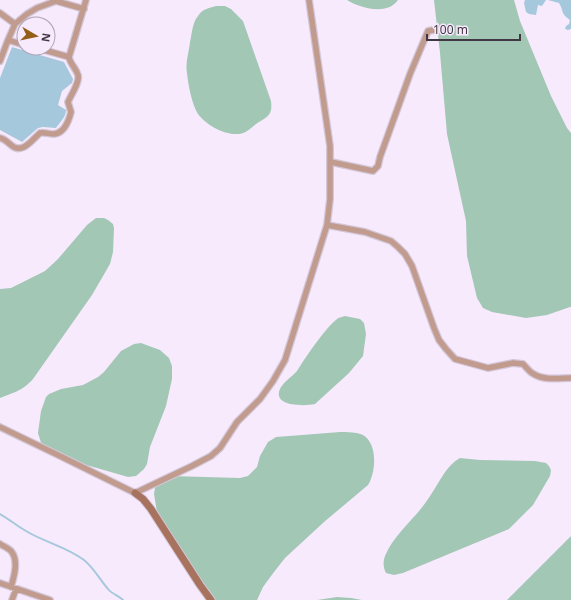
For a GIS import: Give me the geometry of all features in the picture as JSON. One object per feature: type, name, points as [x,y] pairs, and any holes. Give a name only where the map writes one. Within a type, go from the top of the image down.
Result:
[{"type":"street","points":[[0,138],[4,138],[14,147],[19,149],[24,148],[40,133],[44,132],[53,134],[60,132],[65,125],[71,112],[68,102],[78,82],[78,75],[69,57],[86,0]]},
{"type":"street","points":[[135,493],[212,456],[220,448],[237,422],[260,399],[273,382],[286,360],[327,226],[330,199],[330,146],[309,0]]},
{"type":"street","points":[[25,16],[37,8],[56,1],[84,9]]},
{"type":"street","points":[[0,13],[16,24],[0,61]]},
{"type":"street","points":[[331,162],[373,171],[378,166],[410,74],[428,31],[439,29]]},
{"type":"street","points":[[8,40],[16,42]]},
{"type":"street","points":[[56,53],[69,57]]},
{"type":"street","points":[[327,226],[365,232],[391,241],[405,254],[412,266],[434,328],[446,349],[455,359],[488,368],[513,363],[523,364],[536,376],[545,378],[571,378]]},
{"type":"street","points":[[0,427],[135,493],[143,499],[211,600]]},
{"type":"street","points":[[0,544],[11,551],[14,557],[15,562],[12,600]]},
{"type":"street","points":[[0,583],[50,600]]},
{"type":"green space","points":[[347,0],[398,0],[387,8],[373,9],[359,6]]},
{"type":"green space","points":[[434,0],[514,0],[520,21],[551,96],[571,133],[571,307],[547,315],[526,318],[492,312],[483,308],[477,298],[467,256],[466,221],[447,134]]},
{"type":"green space","points":[[216,6],[225,6],[231,9],[243,21],[271,101],[271,110],[268,116],[241,134],[221,131],[201,118],[192,100],[189,88],[186,65],[193,25],[202,12]]},
{"type":"green space","points":[[96,218],[104,218],[113,224],[113,252],[110,264],[92,295],[33,379],[22,389],[0,398],[0,289],[11,288],[45,271],[58,259],[87,225]]},
{"type":"green space","points":[[345,316],[360,319],[364,323],[366,334],[363,356],[349,373],[315,404],[299,405],[287,403],[282,400],[279,397],[279,392],[282,386],[297,371],[328,328],[338,318]]},
{"type":"green space","points":[[141,343],[160,350],[169,358],[172,366],[172,379],[166,406],[150,447],[147,464],[144,469],[136,476],[128,477],[60,459],[42,446],[38,433],[41,411],[46,397],[49,394],[61,389],[83,385],[98,377],[121,351],[134,344]]},
{"type":"green space","points":[[340,432],[363,435],[368,439],[373,451],[374,466],[368,485],[324,522],[285,558],[263,587],[257,600],[207,600],[157,512],[154,494],[155,488],[160,479],[171,476],[240,478],[248,476],[257,467],[260,456],[268,442],[276,437]]},
{"type":"green space","points":[[460,458],[535,461],[546,463],[551,470],[550,476],[533,505],[509,529],[403,573],[394,575],[386,573],[384,560],[394,540],[423,506],[450,466]]},
{"type":"green space","points":[[571,536],[571,600],[507,600]]},
{"type":"green space","points":[[337,597],[351,598],[362,600],[317,600]]},
{"type":"water","points":[[525,0],[546,0],[542,6],[538,5],[536,15],[526,12],[524,3]]},
{"type":"water","points":[[548,0],[571,0],[571,29],[565,29],[570,20],[563,14],[559,3]]},
{"type":"water","points":[[12,47],[16,48],[16,56],[43,56],[64,62],[73,79],[72,83],[62,91],[58,105],[66,110],[66,113],[56,128],[38,128],[22,142],[0,130],[0,78]]},
{"type":"waterway","points":[[0,514],[33,535],[77,555],[91,567],[110,591],[123,600]]}]
